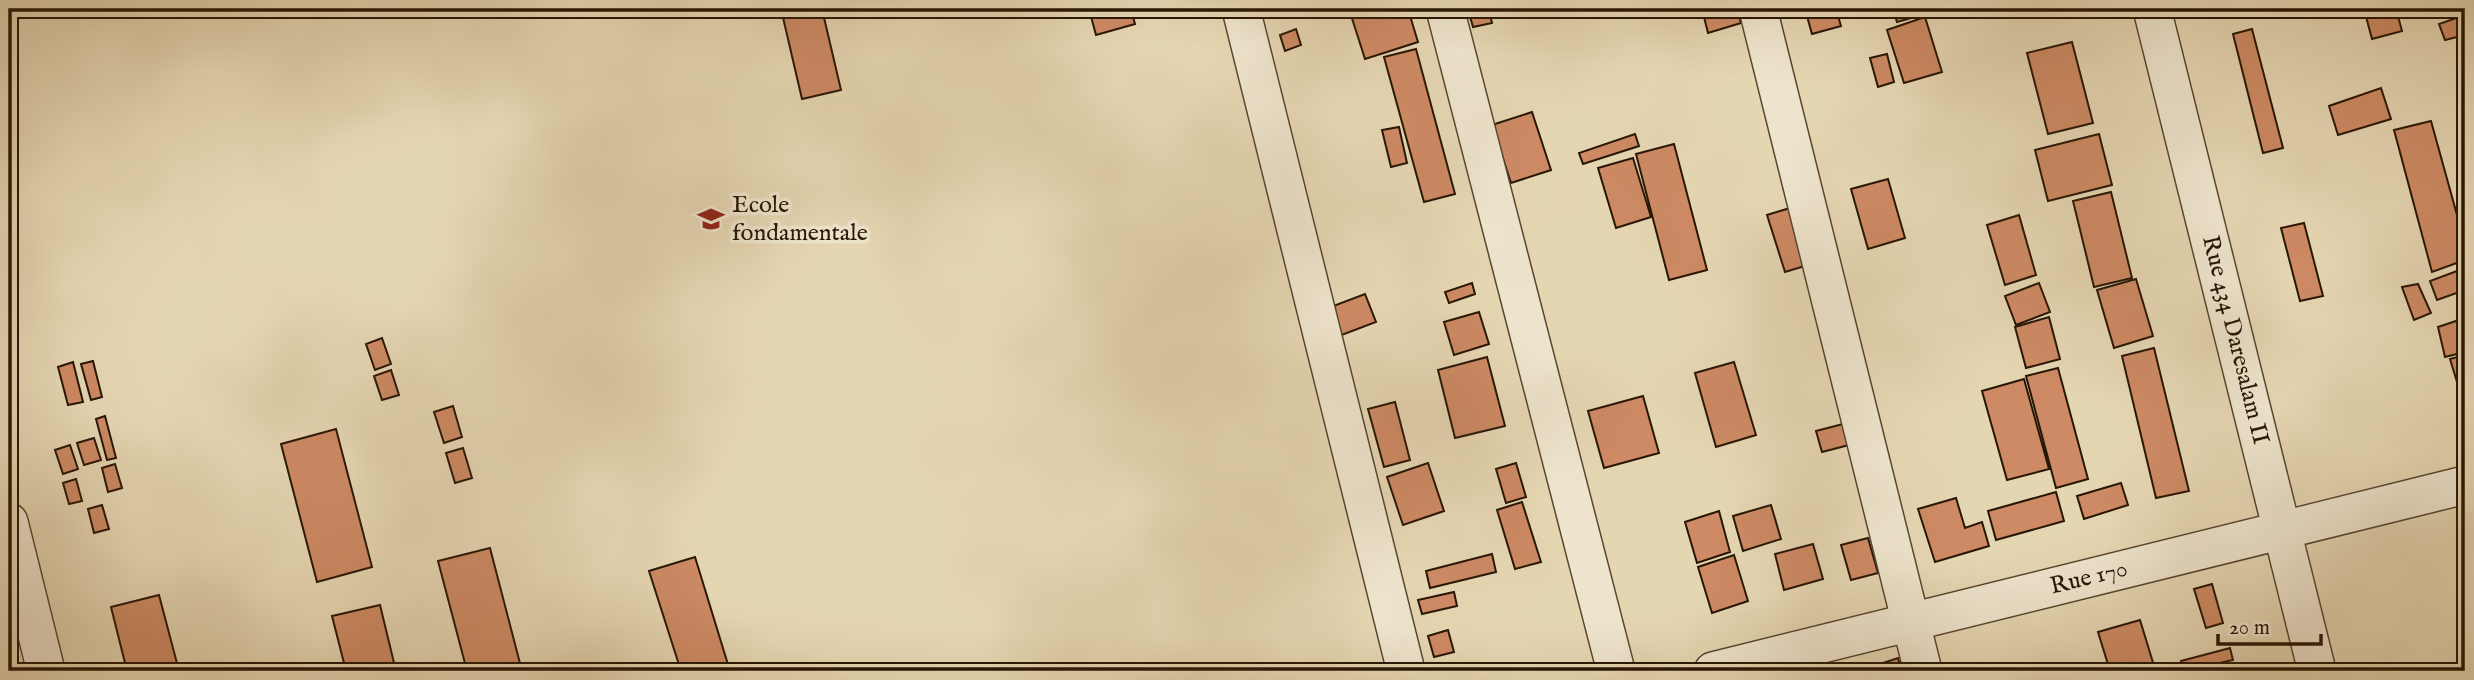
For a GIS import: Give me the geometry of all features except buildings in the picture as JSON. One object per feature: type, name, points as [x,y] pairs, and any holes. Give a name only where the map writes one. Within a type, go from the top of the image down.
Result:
[{"type":"street","points":[[1241,9],[1406,671]]},
{"type":"street","points":[[1445,9],[1616,671]]},
{"type":"street","points":[[1758,9],[1923,671]]},
{"type":"street","name":"Rue 434 Daresalam II","points":[[2152,9],[2318,671]]},
{"type":"street","name":"Rue 170","points":[[1713,671],[2465,485]]},
{"type":"street","points":[[9,522],[46,671]]},
{"type":"place","name":"Ecole fondamentale","points":[[711,219]]}]
